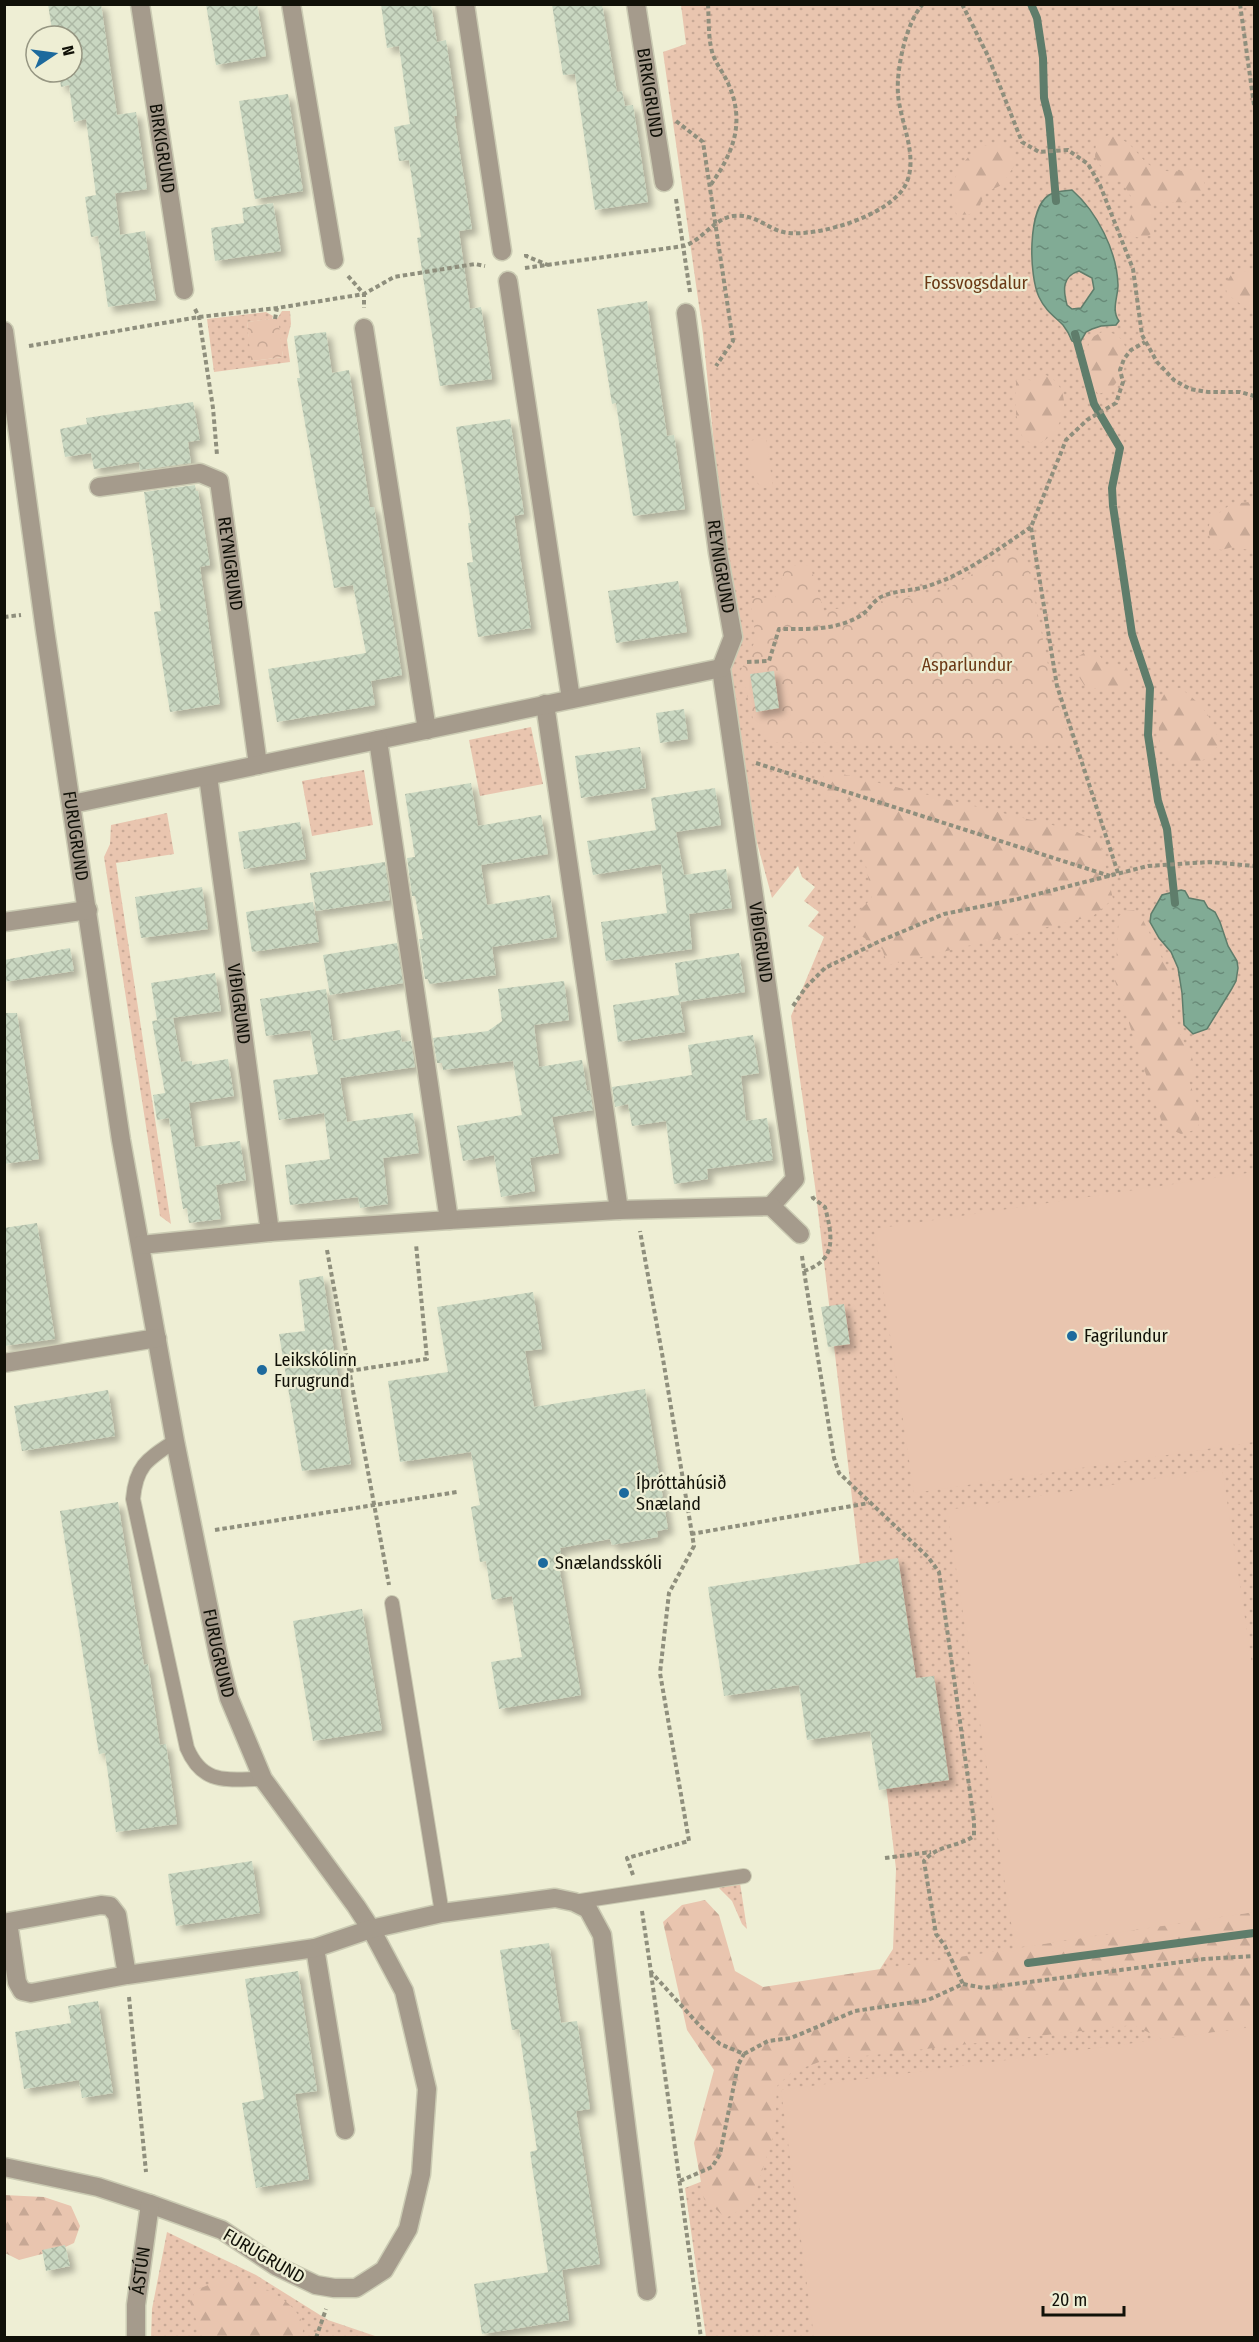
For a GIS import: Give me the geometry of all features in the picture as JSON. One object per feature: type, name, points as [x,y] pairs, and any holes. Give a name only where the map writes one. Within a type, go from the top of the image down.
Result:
[{"type":"street","name":"BIRKIGRUND","points":[[140,4],[184,290]]},
{"type":"street","points":[[291,4],[334,260]]},
{"type":"street","points":[[465,4],[502,251]]},
{"type":"street","name":"BIRKIGRUND","points":[[636,4],[664,182]]},
{"type":"street","points":[[507,273],[571,699]]},
{"type":"street","name":"REYNIGRUND","points":[[686,313],[718,553],[733,637],[729,666]]},
{"type":"street","points":[[364,328],[427,730]]},
{"type":"street","name":"FURUGRUND","points":[[4,331],[45,630],[88,910],[120,1140],[175,1441],[228,1698],[263,1779],[371,1929],[404,1991],[427,2089],[421,2174],[408,2229],[384,2270],[356,2288],[316,2285],[276,2266],[222,2230],[150,2204],[98,2187],[4,2167]]},
{"type":"street","points":[[99,487],[200,473],[219,481]]},
{"type":"street","name":"REYNIGRUND","points":[[219,481],[258,765]]},
{"type":"street","points":[[72,804],[729,666]]},
{"type":"street","name":"VÍÐIGRUND","points":[[729,666],[735,761],[795,1179],[771,1206]]},
{"type":"street","points":[[545,704],[627,1209]]},
{"type":"street","points":[[378,740],[449,1220]]},
{"type":"street","name":"VÍÐIGRUND","points":[[207,776],[270,1232]]},
{"type":"street","points":[[4,922],[88,910]]},
{"type":"street","points":[[141,1245],[270,1232],[449,1220],[627,1209],[771,1206],[800,1234]]},
{"type":"street","points":[[4,1363],[157,1338]]},
{"type":"street","points":[[127,1975],[117,1915],[110,1906],[101,1905],[8,1922],[17,1982],[22,1991],[31,1993],[127,1975],[315,1948],[371,1929],[442,1913],[555,1898],[574,1902],[588,1909],[602,1935],[647,2291]]},
{"type":"street","points":[[315,1948],[345,2130]]},
{"type":"street","name":"ÁSTÚN","points":[[136,2337],[136,2305],[150,2204]]},
{"type":"lane","points":[[175,1441],[150,1457],[141,1467],[134,1484],[133,1499],[187,1748],[194,1763],[208,1775],[220,1779],[263,1779]]},
{"type":"lane","points":[[392,1603],[442,1913]]},
{"type":"lane","points":[[574,1902],[744,1876]]},
{"type":"path","points":[[708,4],[713,54],[734,97],[736,113],[736,130],[732,147],[725,164],[710,186]]},
{"type":"path","points":[[7,350],[199,317],[277,308],[364,294],[394,277],[475,264],[507,273],[684,246],[691,244],[722,218],[751,217],[787,233],[807,232],[846,224],[894,200],[907,182],[910,156],[897,93],[904,38],[923,4]]},
{"type":"path","points":[[962,4],[988,56],[1022,142],[1039,152],[1068,150],[1088,164],[1100,185],[1133,269],[1138,318],[1145,342],[1157,362],[1174,380],[1190,389],[1208,392],[1240,392],[1254,396]]},
{"type":"path","points":[[1240,4],[1254,105]]},
{"type":"path","points":[[664,182],[677,201],[690,292],[686,313]]},
{"type":"path","points":[[334,260],[364,294],[364,328]]},
{"type":"path","points":[[184,290],[199,317],[213,408],[219,481]]},
{"type":"path","points":[[275,319],[277,308]]},
{"type":"path","points":[[1118,873],[1057,686],[1031,527],[1066,440],[1087,420],[1116,402],[1123,382],[1120,370],[1124,359],[1131,350],[1145,342]]},
{"type":"path","points":[[729,666],[769,661],[779,629],[829,628],[861,616],[877,598],[926,587],[952,577],[1031,527]]},
{"type":"path","points":[[735,761],[748,761],[1110,876]]},
{"type":"path","points":[[772,1018],[787,1016],[806,987],[825,968],[890,936],[944,914],[1148,866],[1224,862],[1254,866]]},
{"type":"path","points":[[627,1209],[663,1359],[694,1546],[669,1593],[660,1673],[689,1841],[627,1857],[639,1893],[701,2337]]},
{"type":"path","points":[[349,1371],[427,1359],[415,1223]]},
{"type":"path","points":[[323,1229],[392,1603]]},
{"type":"path","points":[[804,1271],[834,1458],[839,1473],[928,1557],[939,1572],[974,1821],[974,1836],[965,1842],[932,1852],[885,1858]]},
{"type":"path","points":[[193,1533],[457,1492]]},
{"type":"path","points":[[691,1534],[870,1503]]},
{"type":"path","points":[[932,1852],[924,1861],[936,1934],[945,1946],[963,1984]]},
{"type":"path","points":[[680,2181],[712,2167],[720,2154],[738,2065],[744,2054],[768,2041],[791,2038],[855,2011],[928,2000],[963,1984],[984,1988],[1204,1959],[1254,1956]]},
{"type":"path","points":[[651,1972],[700,2026],[720,2044],[744,2054]]},
{"type":"path","points":[[127,1975],[147,2172]]},
{"type":"path","points":[[316,2337],[334,2288]]},
{"type":"green space","name":"Fossvogsdalur","points":[[681,5],[1254,5],[1254,2337],[706,2337],[685,2188],[708,2179],[754,2032],[851,2014],[893,1949],[896,1869],[815,1186],[791,1016],[824,937],[808,926],[819,912],[804,901],[815,887],[802,877],[798,866],[772,898],[735,761],[723,675],[733,637],[703,334],[663,52],[686,44]]},
{"type":"green space","points":[[1109,135],[1122,139],[1151,166],[1161,170],[1175,171],[1195,169],[1202,175],[1205,186],[1193,199],[1187,202],[1153,205],[1154,232],[1143,239],[1133,236],[1127,228],[1135,203],[1122,182],[1109,179],[1095,157],[1096,141]]},
{"type":"green space","points":[[1004,143],[1013,152],[1014,166],[1002,185],[984,193],[978,208],[973,213],[957,215],[952,196],[956,176],[961,166],[975,151],[984,146]]},
{"type":"green space","points":[[1245,271],[1254,274],[1254,314],[1227,294],[1225,284],[1231,275]]},
{"type":"green space","points":[[282,311],[290,311],[291,324],[287,340],[290,362],[214,372],[207,319],[266,312],[273,316],[272,319],[247,322],[252,361],[283,357],[277,319]]},
{"type":"green space","points":[[278,318],[283,357],[251,361],[247,322]]},
{"type":"green space","points":[[1102,332],[1114,334],[1122,341],[1126,350],[1126,362],[1116,383],[1097,394],[1090,382],[1086,358],[1089,343],[1093,337]]},
{"type":"green space","points":[[1046,375],[1056,382],[1062,391],[1063,413],[1053,433],[1035,445],[1023,439],[1016,414],[1016,380],[1022,378],[1033,381]]},
{"type":"green space","points":[[766,438],[773,487],[763,488],[758,484],[753,473],[748,441]]},
{"type":"green space","points":[[1249,502],[1254,504],[1254,551],[1233,547],[1221,550],[1210,538],[1210,520],[1231,504]]},
{"type":"green space","name":"Asparlundur","points":[[1016,549],[1027,561],[1052,684],[1071,745],[771,742],[753,719],[741,670],[756,639],[750,598],[775,598],[786,566],[810,565],[824,611],[943,591]]},
{"type":"green space","points":[[1087,651],[1100,656],[1106,667],[1117,664],[1127,668],[1132,683],[1123,693],[1103,688],[1086,688],[1079,677],[1079,656]]},
{"type":"green space","points":[[1180,688],[1206,712],[1217,735],[1219,744],[1209,756],[1199,762],[1172,761],[1160,743],[1157,707],[1166,691]]},
{"type":"green space","points":[[531,727],[543,784],[480,796],[469,740]]},
{"type":"green space","points":[[364,770],[373,825],[312,836],[302,781]]},
{"type":"green space","points":[[834,772],[1073,830],[1100,843],[1113,899],[1093,916],[888,965],[882,949],[855,932],[857,913],[872,898],[866,866],[854,846],[861,803],[828,796],[820,789],[824,775]]},
{"type":"green space","points":[[167,813],[174,854],[116,863],[171,1224],[160,1216],[104,857],[110,844],[111,825]]},
{"type":"green space","points":[[1134,910],[1142,918],[1170,974],[1172,1017],[1196,1067],[1189,1081],[1200,1112],[1198,1129],[1181,1134],[1163,1126],[1115,981],[1119,916],[1125,911]]},
{"type":"green space","name":"Fagrilundur","points":[[1254,1172],[1254,1442],[914,1493],[874,1229]]},
{"type":"green space","points":[[1222,1468],[1254,1677],[1254,1912],[1015,1948],[947,1510]]},
{"type":"green space","points":[[740,1883],[747,1929],[742,1924],[732,1901],[719,1888],[721,1885]]},
{"type":"green space","points":[[705,1900],[719,1915],[735,1971],[763,1987],[1254,1912],[1254,2027],[1162,2039],[1133,2025],[822,2061],[792,2072],[777,2086],[775,2130],[752,2203],[726,2218],[704,2199],[694,2143],[714,2070],[687,2030],[663,1922],[682,1905]]},
{"type":"green space","points":[[1254,2027],[1254,2337],[814,2337],[781,2090]]},
{"type":"green space","points":[[4,2195],[44,2197],[71,2206],[80,2226],[74,2243],[61,2249],[19,2260],[5,2253]]},
{"type":"green space","points":[[167,2232],[256,2275],[328,2320],[378,2337],[151,2338],[152,2309]]},
{"type":"green space","points":[[223,2279],[247,2281],[266,2289],[286,2302],[300,2318],[303,2327],[302,2337],[206,2338],[201,2334],[190,2302],[196,2290]]},
{"type":"water","points":[[1072,190],[1090,209],[1104,233],[1114,259],[1118,285],[1115,308],[1119,321],[1116,325],[1101,326],[1086,332],[1079,344],[1072,341],[1063,325],[1041,302],[1033,274],[1032,259],[1034,228],[1042,203],[1049,195]],"holes":[[[1079,271],[1092,278],[1094,289],[1081,308],[1072,309],[1067,305],[1065,289],[1069,276]]]},
{"type":"water","points":[[1185,891],[1189,898],[1204,901],[1208,908],[1215,912],[1238,968],[1236,981],[1207,1029],[1193,1034],[1184,1025],[1178,968],[1171,952],[1159,938],[1150,922],[1151,914],[1162,895]]},
{"type":"building","points":[[48,4],[101,4],[117,115],[136,112],[147,189],[115,193],[120,235],[145,231],[156,300],[108,307],[98,236],[91,237],[85,197],[96,195],[86,119],[74,122],[69,85],[61,87],[61,84],[84,84],[84,24],[51,24]]},
{"type":"building","points":[[206,4],[257,4],[266,56],[216,65]]},
{"type":"building","points":[[381,4],[431,4],[437,42],[446,40],[457,116],[454,116],[472,229],[459,231],[470,309],[481,307],[492,379],[440,386],[417,238],[421,237],[409,160],[399,161],[394,127],[410,124],[399,46],[387,48]]},
{"type":"building","points":[[552,4],[602,4],[617,92],[622,91],[625,106],[633,105],[648,202],[595,210],[575,74],[563,75]]},
{"type":"building","points":[[288,94],[303,191],[255,199],[239,101]]},
{"type":"building","points":[[273,203],[281,251],[215,261],[211,228],[244,223],[242,208]]},
{"type":"building","points":[[647,301],[667,436],[674,435],[685,509],[633,516],[616,403],[612,404],[597,309]]},
{"type":"building","points":[[326,332],[332,373],[349,370],[370,507],[374,507],[402,675],[371,681],[375,705],[277,722],[268,669],[366,653],[353,585],[334,588],[297,378],[300,378],[294,336]]},
{"type":"building","points":[[193,402],[200,440],[188,442],[191,463],[140,470],[139,462],[94,469],[91,453],[65,457],[60,429],[87,424],[86,418]]},
{"type":"building","points":[[510,419],[524,514],[514,516],[531,628],[478,637],[467,563],[473,562],[468,523],[471,523],[456,427]]},
{"type":"building","points":[[195,485],[198,491],[210,565],[200,567],[220,704],[170,712],[154,612],[161,611],[144,492]]},
{"type":"building","points":[[678,581],[687,632],[616,643],[608,591]]},
{"type":"building","points":[[774,671],[779,708],[756,712],[750,674]]},
{"type":"building","points":[[684,709],[688,739],[660,743],[656,713]]},
{"type":"building","points":[[640,747],[646,788],[581,798],[575,756]]},
{"type":"building","points":[[471,783],[478,826],[541,815],[548,854],[481,865],[487,905],[550,895],[557,937],[492,947],[496,975],[429,984],[428,979],[425,979],[419,939],[423,939],[415,896],[412,896],[407,858],[415,857],[405,794]]},
{"type":"building","points":[[715,788],[721,825],[676,832],[684,875],[726,869],[732,908],[689,914],[692,949],[606,961],[601,922],[667,913],[661,864],[593,875],[587,841],[656,830],[651,798]]},
{"type":"building","points":[[300,822],[306,859],[244,869],[238,832]]},
{"type":"building","points":[[385,862],[390,900],[316,911],[310,873]]},
{"type":"building","points":[[202,887],[208,929],[141,938],[135,897]]},
{"type":"building","points":[[313,902],[319,942],[252,952],[246,912]]},
{"type":"building","points":[[397,943],[403,983],[330,995],[323,955]]},
{"type":"building","points":[[70,948],[74,971],[4,982],[4,960]]},
{"type":"building","points":[[739,953],[745,992],[680,1002],[685,1032],[618,1042],[613,1005],[679,995],[675,963]]},
{"type":"building","points":[[215,973],[221,1011],[157,1020],[151,983]]},
{"type":"building","points":[[564,981],[569,1020],[534,1025],[539,1067],[582,1060],[593,1110],[552,1117],[559,1153],[530,1158],[535,1191],[501,1197],[494,1155],[463,1161],[457,1126],[522,1115],[513,1061],[443,1070],[442,1063],[437,1063],[433,1038],[488,1031],[502,1021],[498,989]]},
{"type":"building","points":[[326,989],[333,1041],[400,1030],[402,1042],[411,1041],[415,1067],[340,1078],[347,1122],[413,1113],[419,1153],[383,1158],[388,1204],[360,1208],[358,1197],[290,1205],[285,1165],[330,1159],[324,1113],[279,1120],[273,1080],[318,1074],[310,1030],[266,1036],[260,999]]},
{"type":"building","points":[[4,1013],[17,1013],[39,1159],[4,1164]]},
{"type":"building","points":[[173,1018],[181,1062],[192,1061],[192,1065],[228,1059],[234,1096],[189,1103],[195,1147],[240,1141],[246,1180],[216,1185],[221,1219],[189,1223],[187,1208],[183,1209],[169,1118],[157,1120],[153,1095],[165,1093],[152,1021]]},
{"type":"building","points":[[753,1035],[759,1073],[741,1076],[746,1121],[767,1118],[773,1160],[707,1169],[708,1179],[674,1184],[666,1121],[632,1126],[628,1104],[615,1107],[612,1087],[692,1075],[688,1045]]},
{"type":"building","points":[[37,1223],[55,1339],[4,1346],[4,1228]]},
{"type":"building","points":[[323,1276],[351,1464],[302,1471],[279,1334],[305,1331],[299,1280]]},
{"type":"building","points":[[533,1292],[542,1349],[525,1351],[534,1407],[645,1389],[668,1529],[657,1531],[658,1537],[612,1545],[610,1539],[560,1548],[561,1553],[557,1554],[581,1695],[499,1709],[491,1662],[522,1657],[512,1596],[492,1600],[486,1561],[480,1562],[471,1507],[480,1505],[471,1452],[400,1462],[388,1381],[448,1372],[437,1307]]},
{"type":"building","points":[[844,1304],[850,1344],[828,1347],[821,1307]]},
{"type":"building","points":[[108,1390],[115,1436],[22,1451],[14,1406]]},
{"type":"building","points":[[118,1502],[144,1665],[148,1664],[160,1745],[166,1744],[177,1824],[116,1832],[105,1753],[99,1754],[60,1511]]},
{"type":"building","points":[[898,1558],[916,1678],[934,1676],[949,1780],[879,1790],[870,1731],[807,1740],[799,1685],[724,1696],[708,1587]]},
{"type":"building","points":[[362,1609],[382,1730],[313,1741],[293,1621]]},
{"type":"building","points":[[252,1861],[260,1913],[176,1926],[168,1874]]},
{"type":"building","points":[[549,1943],[561,2023],[577,2021],[590,2109],[576,2111],[600,2264],[548,2272],[530,2152],[537,2150],[519,2029],[512,2030],[500,1950]]},
{"type":"building","points":[[298,1971],[317,2091],[295,2094],[309,2179],[256,2188],[242,2103],[264,2099],[245,1979]]},
{"type":"building","points":[[98,2001],[113,2093],[82,2098],[79,2080],[24,2089],[15,2032],[71,2023],[68,2006]]},
{"type":"building","points":[[65,2245],[70,2266],[46,2271],[42,2250]]},
{"type":"building","points":[[562,2270],[569,2320],[482,2334],[474,2284]]},
{"type":"waterway","points":[[1031,4],[1037,18],[1043,58],[1044,98],[1049,118],[1056,201]]},
{"type":"waterway","points":[[1075,334],[1094,404],[1120,448],[1112,488],[1113,506],[1132,634],[1150,688],[1148,735],[1158,801],[1167,829],[1175,903]]},
{"type":"waterway","points":[[1028,1963],[1254,1933]]},
{"type":"place","name":"Fagrilundur","points":[[1072,1336]]},
{"type":"place","name":"Leikskólinn Furugrund","points":[[262,1370]]},
{"type":"place","name":"Íþróttahúsið Snæland","points":[[624,1493]]},
{"type":"place","name":"Snælandsskóli","points":[[543,1563]]}]
